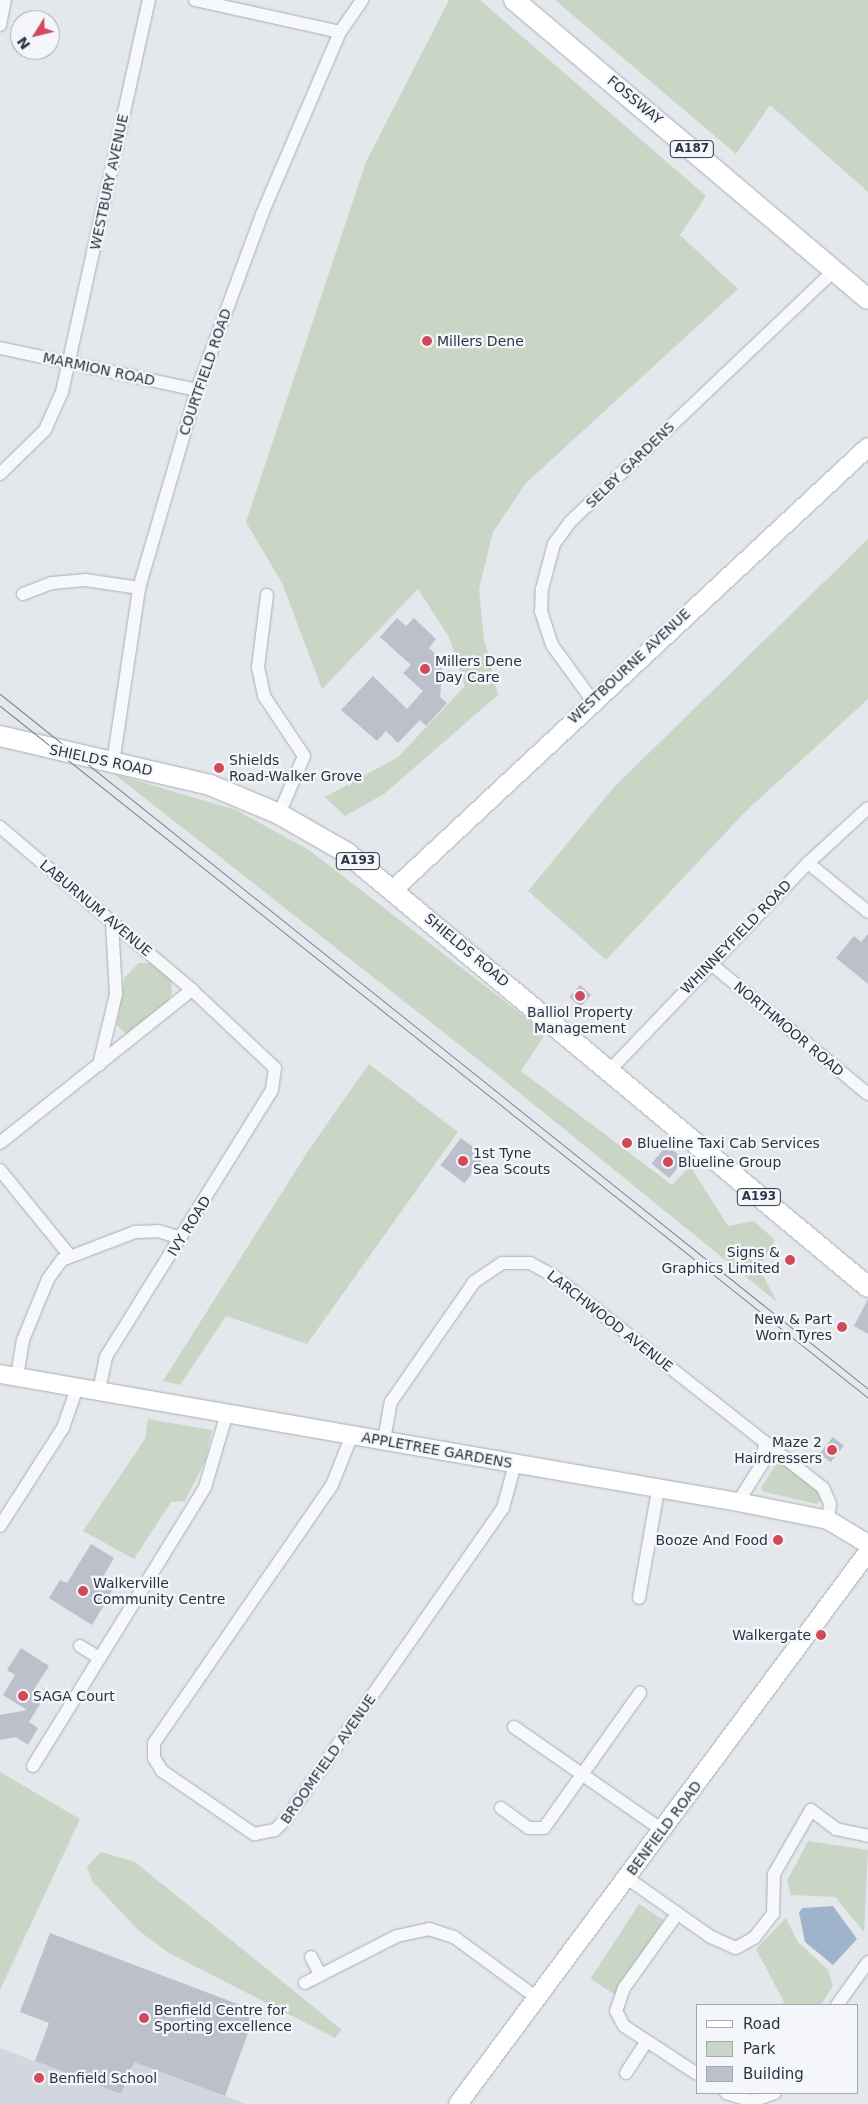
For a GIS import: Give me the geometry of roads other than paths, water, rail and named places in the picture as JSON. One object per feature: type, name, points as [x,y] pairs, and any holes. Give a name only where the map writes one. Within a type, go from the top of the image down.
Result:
[{"type":"main road","name":"FOSSWAY","points":[[514,0],[868,299]]},
{"type":"main road","name":"SHIELDS ROAD","points":[[0,736],[113,764],[210,785],[279,814],[347,853],[394,889],[868,1287]]},
{"type":"street","points":[[0,25],[5,0]]},
{"type":"street","name":"WESTBURY AVENUE","points":[[0,474],[45,430],[70,363],[149,0]]},
{"type":"street","points":[[195,0],[340,32]]},
{"type":"street","name":"COURTFIELD ROAD","points":[[113,764],[139,588],[198,390],[262,214],[340,32],[362,0]]},
{"type":"street","name":"SELBY GARDENS","points":[[592,700],[552,645],[541,612],[542,589],[554,544],[570,522],[835,270]]},
{"type":"street","name":"MARMION ROAD","points":[[0,348],[198,390]]},
{"type":"street","name":"WESTBOURNE AVENUE","points":[[394,889],[592,700],[868,447]]},
{"type":"street","points":[[23,594],[52,583],[85,580],[139,588]]},
{"type":"street","points":[[267,595],[258,667],[264,696],[304,756],[279,814]]},
{"type":"street","name":"WHINNEYFIELD ROAD","points":[[609,1071],[808,862],[868,808]]},
{"type":"street","name":"LABURNUM AVENUE","points":[[0,827],[192,990],[272,1061]]},
{"type":"street","points":[[808,862],[868,912]]},
{"type":"street","points":[[99,1065],[116,994],[112,922]]},
{"type":"street","name":"NORTHMOOR ROAD","points":[[710,963],[868,1094]]},
{"type":"street","points":[[0,1143],[192,990]]},
{"type":"street","name":"IVY ROAD","points":[[99,1391],[106,1357],[272,1090],[276,1075],[272,1061]]},
{"type":"street","points":[[0,1170],[69,1255]]},
{"type":"street","points":[[9,1376],[48,1279],[69,1255],[145,1230],[181,1238]]},
{"type":"street","name":"LARCHWOOD AVENUE","points":[[384,1440],[392,1402],[474,1282],[494,1266],[513,1262],[530,1263],[551,1274],[826,1492],[830,1504],[828,1520]]},
{"type":"street","name":"APPLETREE GARDENS","points":[[9,1376],[352,1434],[658,1490],[738,1502],[828,1520],[868,1544]]},
{"type":"street","points":[[0,1526],[69,1418],[77,1388]]},
{"type":"street","points":[[34,1766],[205,1487],[227,1413]]},
{"type":"street","name":"BROOMFIELD AVENUE","points":[[352,1434],[332,1485],[154,1743],[154,1758],[162,1771],[254,1834],[275,1830],[286,1819],[503,1508],[515,1464]]},
{"type":"street","points":[[738,1502],[762,1464],[765,1442]]},
{"type":"street","points":[[639,1598],[658,1490]]},
{"type":"street","name":"BENFIELD ROAD","points":[[458,2104],[868,1552]]},
{"type":"street","points":[[80,1646],[99,1658]]},
{"type":"street","points":[[501,1808],[539,1830],[583,1775],[640,1693]]},
{"type":"street","points":[[514,1727],[662,1830]]},
{"type":"street","points":[[627,1878],[721,1944],[742,1946],[774,1914],[774,1874],[810,1810],[836,1828],[868,1836]]},
{"type":"street","points":[[677,1914],[617,2001],[620,2022],[646,2042],[696,2073]]},
{"type":"street","points":[[305,1982],[397,1936],[429,1929],[462,1942],[537,1998]]},
{"type":"street","points":[[311,1957],[320,1974]]},
{"type":"street","points":[[838,2004],[868,1962]]},
{"type":"street","points":[[626,2073],[646,2042]]},
{"type":"street","points":[[729,2094],[752,2101],[772,2094]]},
{"type":"water","points":[[833,1906],[857,1939],[833,1965],[805,1942],[799,1912],[803,1908]]},
{"type":"tram line","points":[[0,694],[868,1389]]},
{"type":"tram line","points":[[0,706],[868,1398]]},
{"type":"place","name":"Millers Dene","points":[[427,341]]},
{"type":"place","name":"Millers Dene Day Care","points":[[425,669]]},
{"type":"place","name":"Shields Road-Walker Grove","points":[[219,768]]},
{"type":"place","name":"Balliol Property Management","points":[[580,996]]},
{"type":"place","name":"Blueline Taxi Cab Services","points":[[627,1143]]},
{"type":"place","name":"1st Tyne Sea Scouts","points":[[463,1161]]},
{"type":"place","name":"Blueline Group","points":[[668,1162]]},
{"type":"place","name":"Signs & Graphics Limited","points":[[790,1260]]},
{"type":"place","name":"New & Part Worn Tyres","points":[[842,1327]]},
{"type":"place","name":"Maze 2 Hairdressers","points":[[832,1450]]},
{"type":"place","name":"Booze And Food","points":[[778,1540]]},
{"type":"place","name":"Walkerville Community Centre","points":[[83,1591]]},
{"type":"place","name":"Walkergate","points":[[821,1635]]},
{"type":"place","name":"SAGA Court","points":[[23,1696]]},
{"type":"place","name":"Benfield Centre for Sporting excellence","points":[[144,2018]]},
{"type":"place","name":"Benfield School","points":[[39,2078]]}]
